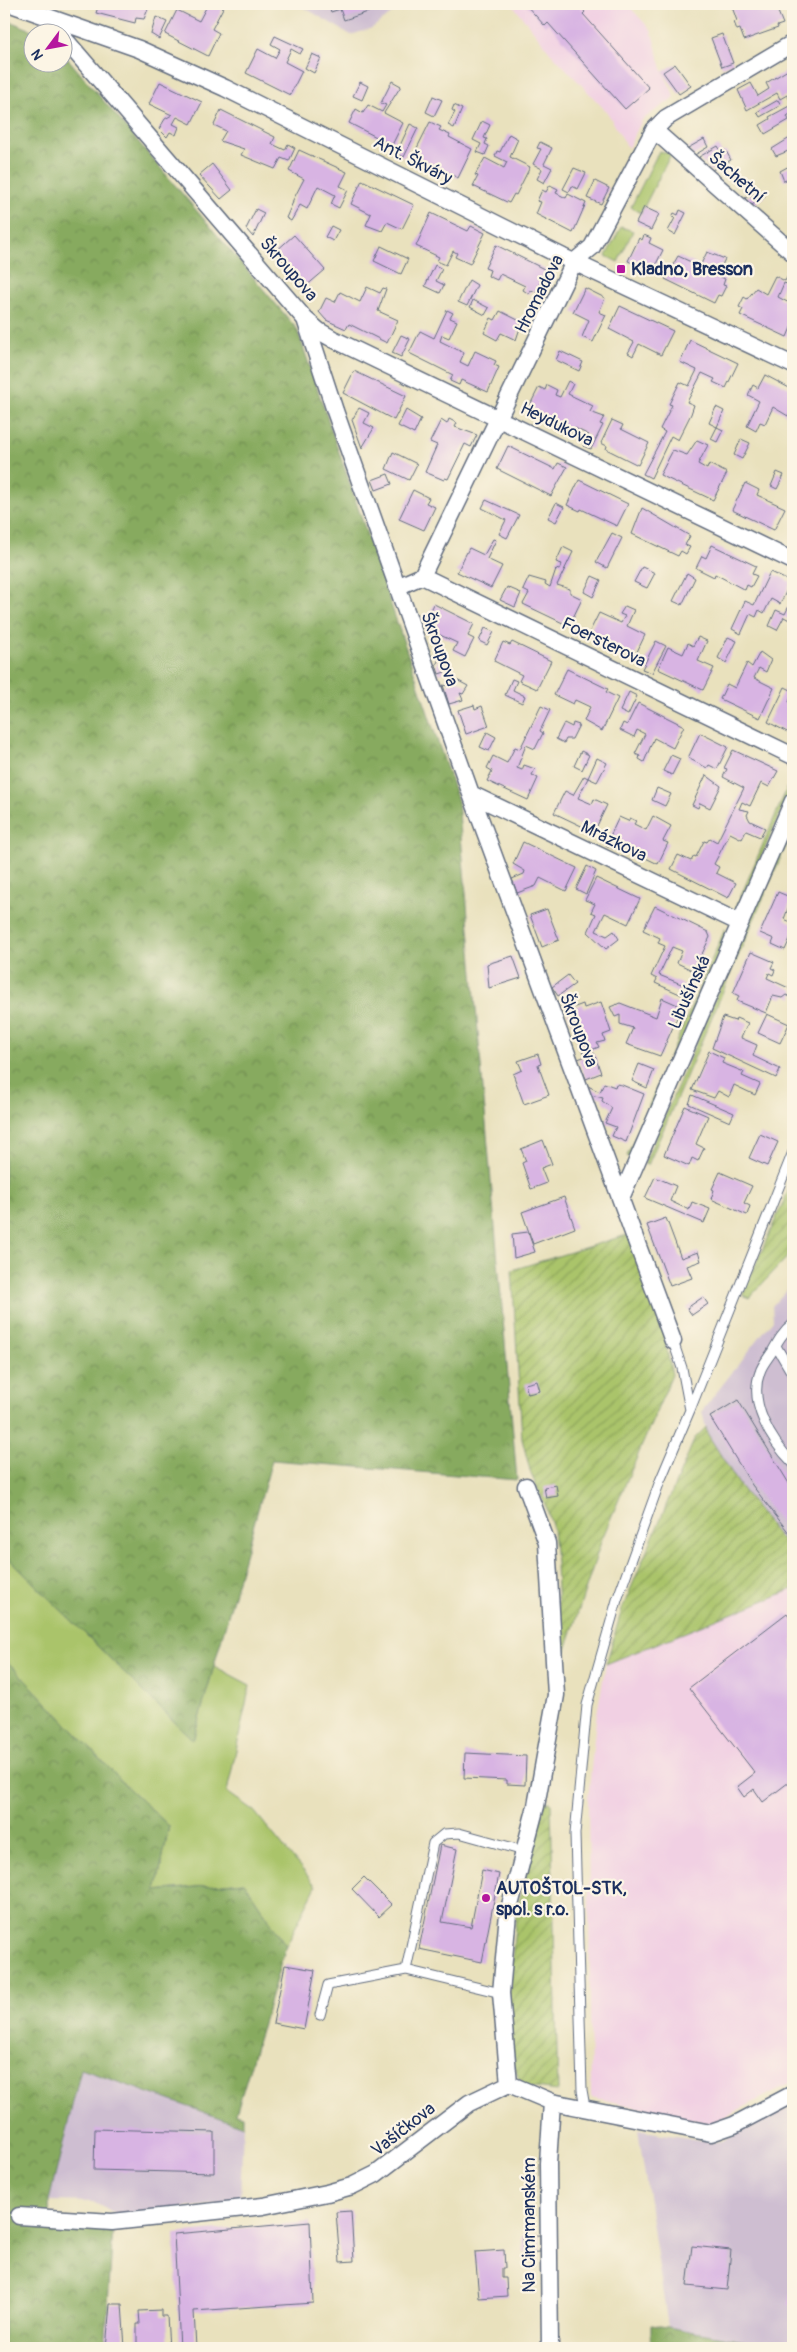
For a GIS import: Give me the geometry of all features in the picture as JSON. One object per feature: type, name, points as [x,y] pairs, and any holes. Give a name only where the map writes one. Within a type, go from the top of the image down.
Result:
[{"type":"street","name":"Ant. Škváry","points":[[10,4],[48,19],[98,33],[225,88],[574,262],[793,365]]},
{"type":"street","points":[[48,19],[51,22]]},
{"type":"street","name":"Hromadova","points":[[422,576],[500,419],[574,262],[592,247],[654,130],[666,118],[793,43]]},
{"type":"street","name":"Škroupova","points":[[72,48],[305,319],[471,794],[673,1341]]},
{"type":"street","name":"Šachetní","points":[[654,130],[793,253]]},
{"type":"street","name":"Heydukova","points":[[305,319],[319,331],[333,339],[793,561]]},
{"type":"street","points":[[397,586],[422,576]]},
{"type":"street","name":"Foersterova","points":[[422,576],[793,756]]},
{"type":"street","name":"Mrázkova","points":[[471,794],[740,924]]},
{"type":"street","name":"Libušínská","points":[[621,1198],[793,801]]},
{"type":"street","points":[[526,1486],[547,1543],[556,1695],[536,1806],[508,1914],[501,1993],[509,2084],[552,2102],[712,2133],[734,2125],[793,2094]]},
{"type":"street","name":"Vašíčkova","points":[[19,2216],[112,2222],[263,2206],[327,2193],[352,2186],[376,2174],[469,2103],[509,2084]]},
{"type":"street","name":"Na Cimrmanském","points":[[550,2348],[548,2163],[552,2102]]},
{"type":"lane","points":[[585,2108],[582,2090],[575,1834],[587,1705],[617,1600],[660,1481],[793,1152]]},
{"type":"lane","points":[[793,1324],[785,1331],[760,1371],[756,1392],[760,1410],[768,1427],[793,1463]]},
{"type":"lane","points":[[673,1341],[682,1368],[690,1410]]},
{"type":"lane","points":[[776,1346],[793,1375]]},
{"type":"lane","points":[[406,1970],[433,1843],[444,1834],[459,1833],[524,1851]]},
{"type":"lane","points":[[320,2015],[328,1985],[406,1970],[501,1993]]},
{"type":"shaded area","points":[[298,4],[405,4],[372,28],[351,35]]},
{"type":"shaded area","points":[[512,4],[627,4],[651,30],[663,72],[675,97],[642,120],[628,148],[607,112],[550,52]]},
{"type":"shaded area","points":[[793,1283],[793,1555],[740,1486],[722,1459],[707,1433],[702,1411],[773,1320],[772,1306]]},
{"type":"shaded area","points":[[793,1589],[793,2082],[711,2124],[591,2097],[588,1800],[596,1719],[606,1664]]},
{"type":"shaded area","points":[[81,2069],[243,2126],[240,2202],[117,2215],[93,2202],[49,2201]]},
{"type":"shaded area","points":[[793,2106],[793,2348],[782,2348],[668,2327],[638,2130],[713,2142],[722,2141]]},
{"type":"green space","points":[[4,19],[22,26],[22,72],[72,72],[72,64],[297,329],[458,801],[517,1480],[272,1460],[193,1740],[4,1554]]},
{"type":"green space","points":[[659,151],[671,154],[641,213],[631,207]]},
{"type":"green space","points":[[621,227],[633,231],[618,262],[606,256]]},
{"type":"green space","points":[[793,774],[793,783],[739,909],[734,912]]},
{"type":"green space","points":[[793,818],[793,829],[648,1165],[644,1164]]},
{"type":"green space","points":[[725,929],[727,935],[631,1158],[627,1156]]},
{"type":"green space","points":[[793,1180],[793,1251],[749,1298],[742,1295]]},
{"type":"green space","points":[[630,1234],[664,1334],[672,1375],[602,1539],[560,1668],[553,1529],[547,1509],[531,1474],[522,1439],[512,1270]]},
{"type":"green space","points":[[706,1427],[707,1433],[740,1486],[793,1555],[793,1589],[606,1664],[622,1609],[695,1438]]},
{"type":"green space","points":[[4,1554],[193,1740],[214,1666],[250,1685],[227,1792],[254,1811],[316,1886],[286,1946],[244,1882],[156,1891],[169,1826],[130,1790],[4,1658]]},
{"type":"green space","points":[[4,1658],[130,1790],[169,1826],[156,1891],[244,1882],[286,1946],[236,2114],[243,2116],[243,2126],[81,2069],[49,2201],[50,2224],[113,2229],[105,2348],[4,2348]]},
{"type":"green space","points":[[545,1801],[551,1802],[558,2091],[527,2087],[519,2079],[515,2069],[508,2005],[516,1914]]},
{"type":"green space","points":[[651,2325],[668,2327],[782,2348],[651,2348]]},
{"type":"building","points":[[99,4],[150,4],[144,19],[136,18],[135,23],[96,13]]},
{"type":"building","points":[[208,4],[224,6],[212,29],[219,33],[208,56],[165,34],[177,10],[199,21]]},
{"type":"building","points":[[328,4],[392,4],[344,20],[340,9],[331,12]]},
{"type":"building","points":[[525,4],[578,4],[585,12],[583,14],[649,88],[625,109],[548,23],[545,26]]},
{"type":"building","points":[[731,4],[769,4],[771,9],[776,7],[783,24],[777,26],[778,28],[744,40],[740,29],[737,30],[734,22],[737,21]]},
{"type":"building","points":[[156,17],[167,22],[159,39],[151,34]]},
{"type":"building","points":[[722,34],[733,63],[722,67],[711,38]]},
{"type":"building","points":[[275,36],[303,49],[300,54],[291,49],[285,62],[302,71],[290,95],[246,73],[258,49],[275,58],[280,49],[271,44]]},
{"type":"building","points":[[312,54],[321,58],[314,73],[305,68]]},
{"type":"building","points":[[675,64],[691,86],[679,94],[663,72]]},
{"type":"building","points":[[793,67],[793,104],[787,95],[780,99],[777,93],[747,110],[738,90],[751,83],[758,96],[769,89],[766,83]]},
{"type":"building","points":[[392,81],[401,86],[384,113],[403,123],[392,145],[349,123],[356,109],[363,113],[368,105],[382,112],[386,105],[381,103]]},
{"type":"building","points":[[160,82],[202,102],[191,124],[177,117],[173,124],[179,127],[176,135],[170,132],[167,137],[159,129],[165,119],[172,115],[149,104]]},
{"type":"building","points":[[360,82],[368,86],[362,100],[353,96]]},
{"type":"building","points":[[433,96],[442,100],[434,116],[426,112]]},
{"type":"building","points":[[778,100],[781,105],[760,117],[757,112]]},
{"type":"building","points":[[793,104],[793,112],[787,116],[789,120],[765,134],[760,125],[770,119],[769,117]]},
{"type":"building","points":[[454,105],[462,109],[454,128],[448,125],[455,112],[452,110]]},
{"type":"building","points":[[221,110],[275,137],[272,144],[285,150],[288,144],[295,148],[289,161],[281,158],[275,169],[241,155],[244,149],[220,141],[226,131],[214,125]]},
{"type":"building","points":[[482,121],[490,125],[484,138],[487,139],[485,144],[489,146],[485,155],[477,152],[481,144],[473,140]]},
{"type":"building","points":[[430,122],[441,127],[439,130],[450,135],[449,137],[472,149],[458,178],[413,156]]},
{"type":"building","points":[[410,124],[418,128],[404,157],[396,154]]},
{"type":"building","points":[[509,134],[518,139],[510,157],[530,167],[516,195],[514,194],[509,203],[473,186],[478,176],[475,175],[485,158],[504,168],[507,162],[495,156],[497,151],[500,152]]},
{"type":"building","points":[[793,136],[793,149],[776,156],[772,149]]},
{"type":"building","points":[[704,139],[708,147],[693,156],[688,148]]},
{"type":"building","points":[[540,142],[552,148],[544,164],[552,168],[544,183],[537,179],[542,169],[533,164],[541,149],[537,148]]},
{"type":"building","points":[[718,146],[722,153],[726,151],[731,160],[710,171],[706,163],[703,164],[699,157]]},
{"type":"building","points":[[299,150],[347,172],[340,186],[348,190],[339,208],[331,204],[335,195],[318,186],[307,209],[300,205],[291,221],[286,218],[304,179],[289,171]]},
{"type":"building","points":[[212,164],[232,190],[221,199],[199,175]]},
{"type":"building","points":[[793,164],[793,177],[784,181],[780,171]]},
{"type":"building","points":[[574,168],[586,173],[578,189],[572,186],[569,192],[563,189]]},
{"type":"building","points":[[362,180],[414,205],[402,229],[387,222],[382,231],[366,225],[371,214],[351,204]]},
{"type":"building","points":[[595,181],[609,188],[601,204],[587,198]]},
{"type":"building","points":[[550,185],[558,189],[556,193],[566,198],[568,194],[586,203],[573,233],[536,214],[541,202],[537,201],[542,190],[546,192]]},
{"type":"building","points":[[760,190],[765,197],[750,206],[745,198]]},
{"type":"building","points":[[644,207],[659,214],[651,230],[636,223]]},
{"type":"building","points":[[256,209],[264,213],[253,237],[246,229]]},
{"type":"building","points":[[680,210],[686,213],[675,235],[668,231],[675,218],[672,217],[674,213],[678,215]]},
{"type":"building","points":[[431,213],[468,231],[471,226],[485,233],[470,264],[455,257],[457,253],[453,251],[446,265],[437,261],[439,257],[416,246]]},
{"type":"building","points":[[331,226],[339,230],[333,241],[325,237]]},
{"type":"building","points":[[294,235],[325,270],[305,287],[275,252]]},
{"type":"building","points":[[644,235],[651,238],[649,243],[663,250],[652,272],[628,261],[639,238],[642,240]]},
{"type":"building","points":[[496,245],[546,270],[536,292],[531,290],[529,294],[523,290],[525,286],[500,274],[497,280],[488,276],[490,270],[485,268]]},
{"type":"building","points":[[381,246],[408,259],[401,274],[374,261]]},
{"type":"building","points":[[707,252],[725,259],[717,275],[725,279],[723,285],[726,286],[721,296],[718,295],[714,303],[665,279],[678,256],[700,266]]},
{"type":"building","points":[[435,265],[442,269],[436,281],[444,285],[440,293],[425,286]]},
{"type":"building","points":[[790,272],[793,273],[793,278],[790,285],[784,283],[778,297],[793,305],[791,312],[793,313],[793,323],[787,337],[740,315],[743,309],[739,307],[744,297],[747,299],[756,288],[766,294],[775,276],[785,281]]},
{"type":"building","points":[[469,280],[477,285],[467,306],[458,302]]},
{"type":"building","points":[[367,287],[380,293],[383,288],[386,289],[378,311],[398,320],[387,343],[349,324],[346,329],[326,320],[319,312],[326,298],[335,302],[340,292],[360,302]]},
{"type":"building","points":[[585,288],[605,298],[599,312],[606,315],[593,342],[582,337],[589,320],[573,312]]},
{"type":"building","points":[[473,300],[489,308],[485,315],[470,307]]},
{"type":"building","points":[[620,306],[673,331],[661,355],[639,344],[633,356],[628,353],[634,342],[609,329]]},
{"type":"building","points":[[447,310],[453,313],[450,318],[457,321],[449,338],[442,335],[440,341],[464,353],[460,362],[468,366],[475,351],[496,361],[494,365],[499,367],[488,392],[461,380],[459,385],[450,381],[453,375],[409,353],[420,331],[434,338]]},
{"type":"building","points":[[500,311],[522,322],[516,340],[501,333],[497,340],[484,333],[491,318],[495,320]]},
{"type":"building","points":[[401,335],[410,339],[401,357],[392,353]]},
{"type":"building","points":[[690,340],[738,363],[726,388],[713,382],[715,379],[702,373],[687,402],[694,405],[691,414],[678,440],[671,436],[651,478],[643,474],[665,432],[660,429],[672,405],[669,404],[680,382],[689,386],[697,370],[680,362]]},
{"type":"building","points":[[560,351],[583,362],[579,371],[556,360]]},
{"type":"building","points":[[354,371],[406,396],[394,420],[343,393]]},
{"type":"building","points":[[765,375],[793,390],[790,397],[793,399],[793,406],[788,416],[773,407],[765,424],[760,422],[756,431],[747,426],[759,401],[748,395],[753,385],[758,388]]},
{"type":"building","points":[[568,381],[573,384],[568,394],[593,406],[590,412],[604,417],[600,424],[603,425],[591,449],[583,446],[589,435],[575,428],[573,433],[527,411],[539,387],[545,390],[547,385],[557,390],[555,395],[560,397]]},
{"type":"building","points":[[716,407],[724,411],[717,427],[709,423]]},
{"type":"building","points":[[359,408],[369,413],[364,423],[374,428],[362,448],[352,420]]},
{"type":"building","points":[[406,410],[421,419],[414,434],[398,426]]},
{"type":"building","points":[[449,419],[457,423],[455,427],[477,435],[471,447],[465,444],[448,479],[445,478],[444,480],[425,472],[437,445],[430,442],[441,420],[447,424]]},
{"type":"building","points":[[612,420],[623,425],[621,429],[649,443],[638,465],[606,449],[607,446],[601,443]]},
{"type":"building","points":[[717,427],[723,430],[717,442],[711,439]]},
{"type":"building","points":[[741,439],[750,443],[742,459],[734,455]]},
{"type":"building","points":[[697,440],[708,445],[698,464],[707,469],[709,464],[727,473],[713,500],[660,475],[673,450],[687,455]]},
{"type":"building","points":[[508,446],[555,469],[558,463],[567,467],[551,496],[497,469]]},
{"type":"building","points":[[393,452],[417,464],[409,480],[386,469]]},
{"type":"building","points":[[777,472],[784,475],[777,489],[771,486]]},
{"type":"building","points":[[388,474],[392,484],[376,490],[372,480]]},
{"type":"building","points":[[579,480],[628,504],[617,526],[581,509],[580,511],[567,505]]},
{"type":"building","points":[[745,483],[759,490],[757,495],[785,508],[774,530],[732,510]]},
{"type":"building","points":[[413,490],[429,498],[426,503],[435,507],[424,530],[399,519]]},
{"type":"building","points":[[486,500],[519,515],[507,538],[499,534],[506,520],[482,508]]},
{"type":"building","points":[[556,503],[564,507],[556,522],[548,518]]},
{"type":"building","points":[[642,508],[690,536],[685,545],[690,547],[686,554],[681,551],[678,556],[632,534]]},
{"type":"building","points":[[612,533],[622,538],[607,568],[596,562]]},
{"type":"building","points":[[493,539],[496,540],[487,559],[502,566],[491,588],[457,572],[469,548],[484,555]]},
{"type":"building","points":[[712,545],[756,566],[752,574],[757,576],[751,587],[747,585],[745,590],[715,574],[714,577],[696,568],[702,556],[706,558]]},
{"type":"building","points":[[563,547],[573,552],[557,585],[570,589],[570,593],[582,599],[569,626],[523,604],[529,593],[523,590],[529,577],[546,582],[545,584],[550,587],[556,569],[559,570],[562,564],[556,562]]},
{"type":"building","points":[[642,567],[655,573],[647,588],[634,582]]},
{"type":"building","points":[[770,572],[791,582],[780,604],[771,599],[764,613],[759,610],[756,617],[750,614],[741,634],[732,629],[745,601],[754,605]]},
{"type":"building","points":[[687,573],[695,578],[682,605],[673,601]]},
{"type":"building","points":[[592,576],[601,580],[593,597],[584,592]]},
{"type":"building","points":[[507,587],[521,593],[515,607],[500,600]]},
{"type":"building","points":[[434,604],[474,624],[468,636],[474,639],[465,657],[453,651],[457,643],[423,627]]},
{"type":"building","points":[[790,604],[793,606],[793,622],[784,617],[777,630],[769,626],[776,610],[785,614]]},
{"type":"building","points":[[625,606],[634,610],[627,626],[645,635],[634,658],[588,635],[599,613],[621,623],[625,616],[620,614]]},
{"type":"building","points":[[485,628],[494,632],[487,645],[479,641]]},
{"type":"building","points":[[698,637],[707,641],[698,661],[714,668],[703,690],[658,669],[668,647],[683,654],[688,643],[693,646]]},
{"type":"building","points":[[728,637],[737,641],[726,663],[718,658]]},
{"type":"building","points":[[656,641],[666,646],[652,673],[642,669]]},
{"type":"building","points":[[503,642],[510,645],[512,642],[551,661],[537,689],[519,681],[522,675],[494,661]]},
{"type":"building","points":[[760,652],[771,660],[766,672],[759,668],[754,678],[774,688],[760,718],[720,699],[727,684],[735,688],[747,663],[752,667]]},
{"type":"building","points":[[442,653],[446,656],[442,665],[445,672],[439,674],[436,665]]},
{"type":"building","points":[[567,669],[608,689],[606,692],[618,698],[602,731],[584,721],[590,707],[575,700],[573,704],[554,695]]},
{"type":"building","points":[[451,677],[468,686],[463,694],[460,693],[463,700],[449,704],[443,685],[448,686]]},
{"type":"building","points":[[512,679],[517,681],[513,690],[525,696],[522,703],[505,695]]},
{"type":"building","points":[[785,687],[793,691],[789,702],[793,703],[793,735],[768,722]]},
{"type":"building","points":[[629,692],[637,696],[628,715],[620,711]]},
{"type":"building","points":[[638,703],[684,726],[673,748],[654,738],[644,762],[639,759],[640,756],[635,754],[645,734],[637,730],[634,737],[620,730],[623,723],[627,725]]},
{"type":"building","points":[[474,705],[475,709],[482,706],[489,726],[466,734],[458,710]]},
{"type":"building","points":[[541,706],[550,710],[540,731],[543,733],[535,749],[526,745],[517,768],[522,770],[524,765],[535,769],[532,775],[538,778],[528,800],[487,781],[492,771],[487,768],[493,756],[507,763],[515,747],[520,749]]},
{"type":"building","points":[[564,723],[572,727],[573,723],[579,725],[572,739],[566,739],[564,743],[556,739]]},
{"type":"building","points":[[487,732],[496,737],[489,751],[480,747]]},
{"type":"building","points":[[700,733],[728,747],[717,769],[709,765],[707,768],[688,758]]},
{"type":"building","points":[[733,750],[778,771],[769,787],[761,783],[750,806],[742,802],[739,809],[749,811],[747,815],[750,821],[765,828],[760,837],[746,831],[742,839],[730,833],[714,864],[719,867],[716,873],[736,883],[728,898],[671,869],[678,855],[691,861],[694,856],[696,857],[704,841],[707,842],[710,838],[717,842],[744,788],[723,777],[727,769],[724,768]]},
{"type":"building","points":[[581,751],[589,755],[582,770],[574,766]]},
{"type":"building","points":[[671,755],[680,759],[672,775],[663,771]]},
{"type":"building","points":[[597,758],[607,763],[597,782],[588,778]]},
{"type":"building","points":[[706,775],[721,786],[710,808],[700,803],[698,808],[692,805]]},
{"type":"building","points":[[584,776],[588,778],[578,798],[592,804],[594,799],[607,805],[594,832],[554,813],[565,791],[573,795]]},
{"type":"building","points":[[657,788],[671,794],[665,806],[652,800]]},
{"type":"building","points":[[653,816],[671,826],[663,841],[668,843],[658,864],[617,844],[614,849],[606,845],[619,817],[628,821],[630,818],[636,821],[634,824],[646,830]]},
{"type":"building","points":[[523,842],[577,868],[566,891],[540,878],[536,886],[517,893],[512,879],[524,874],[525,871],[513,864]]},
{"type":"building","points":[[587,866],[596,871],[586,894],[576,889]]},
{"type":"building","points":[[596,878],[640,899],[628,924],[605,913],[596,931],[607,936],[614,931],[619,939],[606,949],[588,932],[596,914],[591,912],[595,904],[585,900]]},
{"type":"building","points":[[778,892],[792,898],[784,919],[793,923],[793,932],[785,950],[772,944],[774,939],[760,933]]},
{"type":"building","points":[[655,906],[708,932],[710,937],[694,971],[677,963],[682,951],[672,947],[659,975],[686,986],[682,995],[655,983],[657,979],[651,976],[665,946],[658,943],[660,938],[643,930]]},
{"type":"building","points":[[547,909],[559,940],[542,947],[530,915]]},
{"type":"building","points":[[751,952],[774,962],[771,968],[775,970],[773,975],[769,973],[767,978],[793,990],[793,998],[786,995],[782,998],[773,996],[766,1013],[737,1001],[739,996],[733,993]]},
{"type":"building","points":[[513,956],[521,978],[489,988],[487,964]]},
{"type":"building","points":[[568,975],[575,984],[558,996],[552,987]]},
{"type":"building","points":[[662,998],[680,1006],[676,1015],[678,1016],[660,1056],[626,1044],[633,1028],[620,1024],[620,1015],[615,1017],[610,1007],[620,1003],[656,1017]]},
{"type":"building","points":[[601,1002],[611,1032],[603,1035],[605,1041],[597,1043],[599,1047],[583,1053],[567,1010],[583,1004],[584,1008]]},
{"type":"building","points":[[767,1014],[789,1024],[780,1043],[758,1033]]},
{"type":"building","points":[[723,1017],[735,1021],[736,1018],[748,1023],[741,1038],[757,1045],[753,1056],[780,1069],[776,1078],[712,1048]]},
{"type":"building","points":[[709,1051],[724,1058],[722,1063],[744,1072],[742,1076],[760,1084],[755,1095],[734,1085],[729,1097],[718,1091],[714,1098],[692,1090]]},
{"type":"building","points":[[594,1053],[601,1073],[586,1079],[578,1059]]},
{"type":"building","points":[[538,1054],[541,1064],[538,1065],[549,1095],[524,1104],[513,1074],[522,1070],[518,1061]]},
{"type":"building","points":[[639,1064],[654,1070],[647,1088],[632,1081]]},
{"type":"building","points":[[604,1083],[615,1087],[616,1084],[622,1085],[644,1094],[626,1142],[612,1136],[616,1127],[605,1123],[612,1108],[602,1101],[603,1098],[591,1095],[588,1086],[600,1092]]},
{"type":"building","points":[[692,1095],[734,1113],[730,1122],[689,1104]]},
{"type":"building","points":[[685,1106],[708,1116],[696,1144],[704,1148],[698,1161],[692,1158],[689,1166],[664,1155]]},
{"type":"building","points":[[760,1134],[778,1142],[767,1166],[749,1158]]},
{"type":"building","points":[[543,1140],[552,1164],[541,1168],[547,1183],[531,1189],[522,1163],[526,1161],[521,1149]]},
{"type":"building","points":[[720,1172],[752,1186],[744,1203],[750,1206],[747,1215],[711,1199],[714,1190],[712,1189]]},
{"type":"building","points":[[655,1177],[676,1186],[670,1201],[689,1210],[692,1202],[710,1209],[704,1223],[645,1198]]},
{"type":"building","points":[[564,1197],[575,1228],[533,1244],[522,1212]]},
{"type":"building","points":[[666,1218],[681,1258],[698,1252],[701,1261],[687,1266],[692,1278],[670,1286],[647,1225]]},
{"type":"building","points":[[528,1232],[535,1252],[514,1258],[512,1234]]},
{"type":"building","points":[[703,1297],[708,1304],[692,1315],[687,1308]]},
{"type":"building","points":[[537,1381],[540,1391],[528,1394],[525,1384]]},
{"type":"building","points":[[738,1400],[793,1490],[793,1538],[752,1485],[710,1417]]},
{"type":"building","points":[[556,1485],[558,1496],[546,1498],[544,1487]]},
{"type":"building","points":[[787,1613],[793,1622],[793,1779],[763,1802],[754,1789],[744,1797],[737,1787],[755,1773],[689,1688]]},
{"type":"building","points":[[465,1753],[526,1756],[525,1785],[507,1784],[507,1780],[464,1778]]},
{"type":"building","name":"AUTOŠTOL-STK, spol. s r.o.","points":[[440,1845],[457,1849],[442,1922],[471,1927],[482,1870],[499,1874],[482,1962],[419,1949]]},
{"type":"building","points":[[364,1877],[392,1905],[379,1917],[352,1889]]},
{"type":"building","points":[[285,1965],[315,1970],[304,2029],[273,2023]]},
{"type":"building","points":[[95,2129],[214,2132],[214,2173],[94,2170]]},
{"type":"building","points":[[351,2211],[354,2261],[340,2262],[336,2212]]},
{"type":"building","points":[[310,2222],[313,2303],[194,2311],[196,2348],[180,2348],[174,2234]]},
{"type":"building","points":[[540,2235],[540,2252],[523,2253],[522,2236]]},
{"type":"building","points":[[692,2246],[731,2250],[727,2290],[687,2286]]},
{"type":"building","points":[[504,2250],[505,2268],[502,2268],[502,2278],[506,2278],[507,2296],[479,2298],[475,2252]]},
{"type":"building","points":[[792,2274],[793,2304],[789,2304]]},
{"type":"building","points":[[110,2304],[122,2304],[125,2348],[106,2348]]},
{"type":"building","points":[[161,2310],[161,2316],[167,2316],[169,2348],[137,2348],[137,2324],[140,2324],[139,2311]]},
{"type":"place","name":"Kladno, Bresson","points":[[621,269]]},
{"type":"place","name":"AUTOŠTOL-STK, spol. s r.o.","points":[[486,1898]]}]
